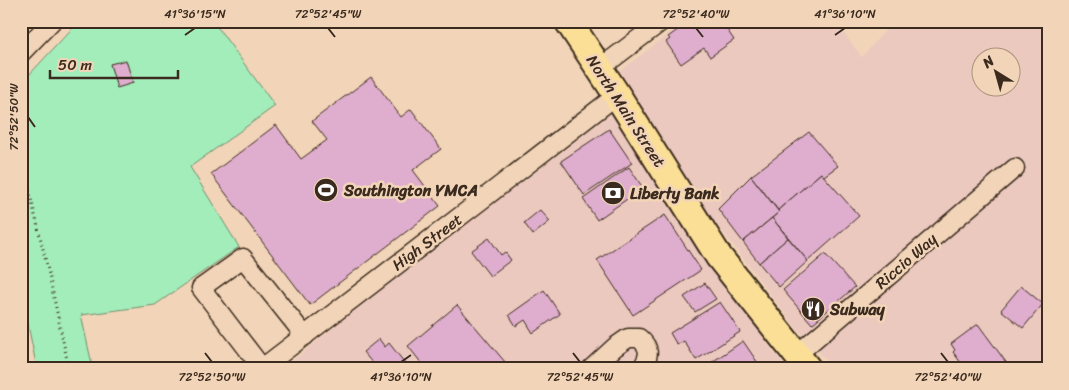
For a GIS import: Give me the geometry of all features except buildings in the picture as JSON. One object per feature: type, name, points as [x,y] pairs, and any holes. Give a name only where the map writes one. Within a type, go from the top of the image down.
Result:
[{"type":"highway","name":"North Main Street","points":[[568,21],[719,257],[802,362]]},
{"type":"street","points":[[21,53],[52,21]]},
{"type":"street","points":[[599,69],[662,21]]},
{"type":"street","name":"High Street","points":[[262,368],[616,95]]},
{"type":"street","name":"Riccio Way","points":[[802,362],[1015,168]]},
{"type":"street","points":[[262,368],[201,288],[243,258],[304,336]]},
{"type":"street","points":[[591,369],[628,338],[639,338],[648,349],[647,360],[641,369]]},
{"type":"path","points":[[21,156],[69,369]]},
{"type":"shaded area","points":[[685,21],[835,21],[862,57],[893,21],[1048,21],[1048,369],[834,369],[797,329],[709,214],[620,71]]},
{"type":"shaded area","points":[[612,113],[769,346],[787,369],[283,369],[346,317]]},
{"type":"green space","points":[[79,21],[213,21],[275,106],[190,167],[239,247],[155,305],[81,315],[93,369],[37,369],[21,290],[21,82]]},
{"type":"place","name":"Southington YMCA","points":[[326,190]]},
{"type":"place","name":"Liberty Bank","points":[[613,193]]},
{"type":"place","name":"Subway","points":[[813,309]]}]
